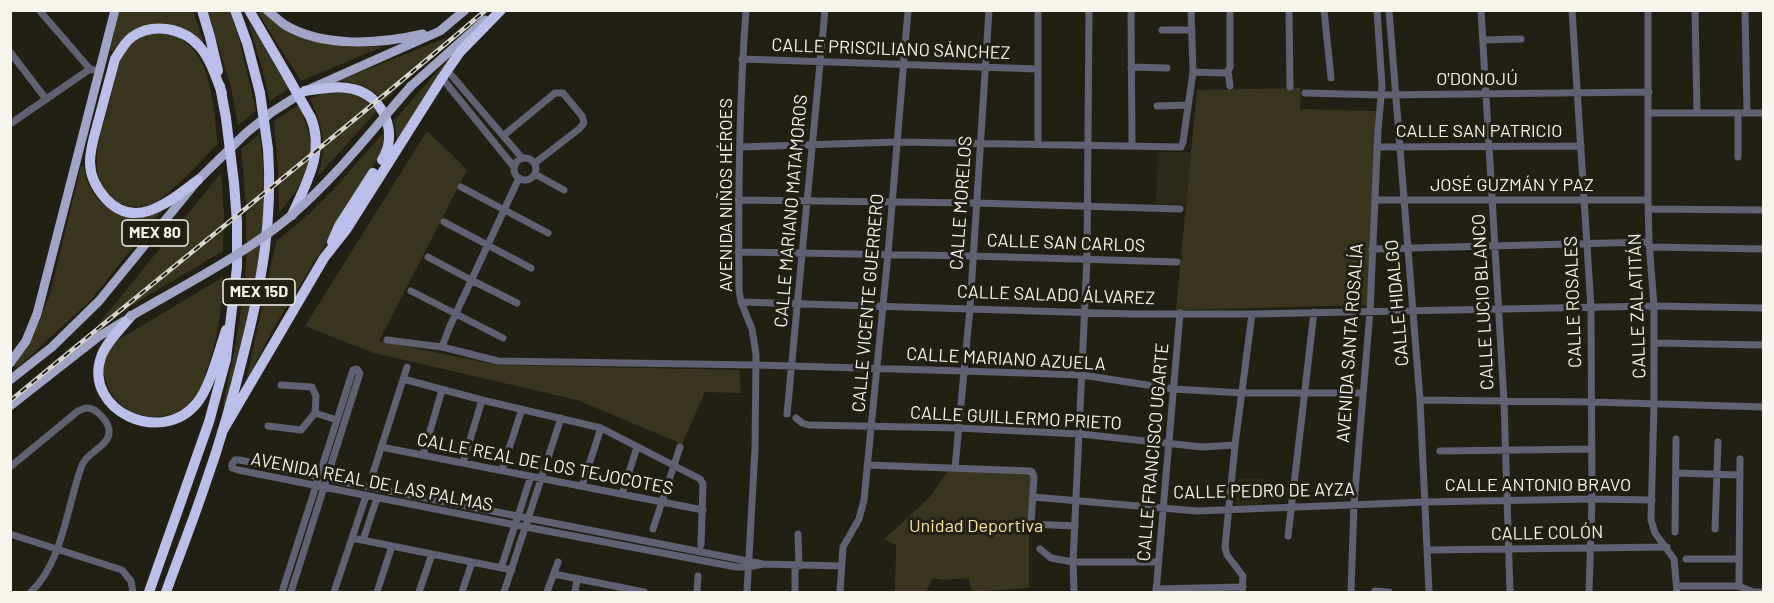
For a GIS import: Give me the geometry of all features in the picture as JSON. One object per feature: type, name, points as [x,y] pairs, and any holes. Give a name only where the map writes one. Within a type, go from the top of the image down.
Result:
[{"type":"highway","name":"MEX 15D","points":[[149,592],[218,393],[226,359],[237,267],[237,222],[226,118],[210,37],[202,10]]},
{"type":"highway","name":"MEX 15D","points":[[167,590],[222,432],[264,266],[270,193],[268,149],[260,93],[235,10]]},
{"type":"highway","points":[[249,10],[315,126],[314,164],[292,215]]},
{"type":"highway","points":[[324,258],[346,230],[444,74],[460,52],[501,10]]},
{"type":"highway","points":[[198,180],[159,208],[138,213],[118,208],[100,192],[91,173],[90,151],[115,59],[127,41],[136,34],[158,28],[184,34],[202,49],[222,93]]},
{"type":"highway","points":[[222,432],[324,258],[339,226],[387,152],[390,140],[390,128],[386,117],[369,96],[360,91],[341,87],[305,91]]},
{"type":"highway","points":[[131,316],[109,343],[101,357],[98,373],[102,388],[110,402],[134,420],[162,423],[186,414],[204,395],[232,310]]},
{"type":"main road","points":[[10,363],[26,341],[37,314],[95,70],[115,10]]},
{"type":"main road","points":[[267,10],[284,24],[299,32],[322,38],[382,42],[440,31]]},
{"type":"main road","name":"MEX 80","points":[[10,381],[52,347],[99,302],[198,180],[246,133],[272,112],[305,91],[440,31],[465,10]]},
{"type":"main road","points":[[10,406],[98,337],[240,252],[292,215],[319,190],[411,86],[496,10]]},
{"type":"street","points":[[12,120],[95,70],[39,10]]},
{"type":"street","name":"AVENIDA NIÑOS HÉROES","points":[[746,10],[742,59],[738,200],[739,290],[755,341],[756,365],[755,449],[747,592]]},
{"type":"street","name":"CALLE MARIANO MATAMOROS","points":[[787,414],[825,10]]},
{"type":"street","name":"CALLE VICENTE GUERRERO","points":[[840,592],[843,547],[862,513],[878,368],[908,10]]},
{"type":"street","name":"CALLE MORELOS","points":[[955,468],[970,308],[989,10]]},
{"type":"street","points":[[1038,10],[1038,144]]},
{"type":"street","points":[[1074,592],[1073,562],[1087,259],[1089,10]]},
{"type":"street","points":[[1131,10],[1132,147]]},
{"type":"street","points":[[740,147],[897,142],[1181,147],[1193,72],[1191,10]]},
{"type":"street","points":[[1230,10],[1230,67],[1228,71],[1230,86]]},
{"type":"street","points":[[1289,10],[1290,87]]},
{"type":"street","points":[[1324,10],[1330,78]]},
{"type":"street","points":[[1377,10],[1382,95]]},
{"type":"street","name":"CALLE HIDALGO","points":[[1389,10],[1419,400],[1429,592]]},
{"type":"street","name":"CALLE LUCIO BLANCO","points":[[1481,10],[1504,401],[1510,592]]},
{"type":"street","name":"CALLE ROSALES","points":[[1572,10],[1591,308],[1592,499],[1589,592]]},
{"type":"street","name":"CALLE ZALATITÁN","points":[[1648,10],[1648,200],[1654,306],[1652,527],[1674,559],[1677,590]]},
{"type":"street","points":[[1695,10],[1697,113]]},
{"type":"street","points":[[1745,10],[1747,113]]},
{"type":"street","points":[[1162,30],[1192,30]]},
{"type":"street","points":[[1483,40],[1521,39]]},
{"type":"street","points":[[10,52],[46,99]]},
{"type":"street","name":"CALLE PRISCILIANO SÁNCHEZ","points":[[742,59],[1038,69]]},
{"type":"street","points":[[1131,67],[1167,68]]},
{"type":"street","points":[[1193,72],[1225,73],[1228,71]]},
{"type":"street","points":[[444,74],[482,112],[522,158]]},
{"type":"street","points":[[444,74],[474,117],[514,167],[519,178],[525,180],[535,174]]},
{"type":"street","name":"O'DONOJÚ","points":[[1305,93],[1382,95],[1649,92]]},
{"type":"street","points":[[503,136],[555,93],[563,93],[582,116],[584,123],[534,163]]},
{"type":"street","name":"AVENIDA SANTA ROSALÍA","points":[[1351,592],[1354,504],[1370,311],[1377,147],[1382,95]]},
{"type":"street","points":[[1157,106],[1188,105]]},
{"type":"street","points":[[474,117],[482,112]]},
{"type":"street","points":[[1649,113],[1764,113]]},
{"type":"street","points":[[1738,113],[1738,158]]},
{"type":"street","name":"CALLE SAN PATRICIO","points":[[1377,147],[1581,146]]},
{"type":"street","points":[[514,167],[522,158],[528,158],[534,163],[535,174]]},
{"type":"street","points":[[535,174],[564,189]]},
{"type":"street","points":[[442,347],[454,315],[519,178]]},
{"type":"street","points":[[461,187],[548,233]]},
{"type":"street","points":[[738,200],[976,203],[1180,209]]},
{"type":"street","name":"JOSÉ GUZMÁN Y PAZ","points":[[1375,200],[1648,200]]},
{"type":"street","points":[[1649,209],[1764,210]]},
{"type":"street","points":[[444,222],[531,268]]},
{"type":"street","points":[[1372,249],[1586,243],[1764,249]]},
{"type":"street","name":"CALLE SAN CARLOS","points":[[738,252],[1177,262]]},
{"type":"street","points":[[428,257],[517,303]]},
{"type":"street","points":[[411,291],[454,315],[503,338]]},
{"type":"street","name":"CALLE SALADO ÁLVAREZ","points":[[741,302],[1085,312],[1252,314],[1654,306],[1764,308]]},
{"type":"street","points":[[1288,536],[1314,312]]},
{"type":"street","name":"CALLE FRANCISCO UGARTE","points":[[1156,591],[1180,313]]},
{"type":"street","points":[[1156,591],[1242,590],[1243,576],[1226,552],[1235,445],[1252,314]]},
{"type":"street","name":"CALLE MARIANO AZUELA","points":[[387,340],[442,347],[498,361],[756,365],[1082,375],[1173,389],[1243,393],[1362,393]]},
{"type":"street","points":[[1654,343],[1764,345]]},
{"type":"street","points":[[373,473],[407,367]]},
{"type":"street","points":[[282,592],[353,370],[359,370],[328,479],[291,592]]},
{"type":"street","points":[[403,379],[601,428],[703,482],[701,545]]},
{"type":"street","points":[[268,426],[301,430],[315,413],[316,396],[312,387],[280,385]]},
{"type":"street","points":[[423,455],[442,390]]},
{"type":"street","points":[[463,463],[482,400]]},
{"type":"street","points":[[1419,400],[1764,407]]},
{"type":"street","points":[[502,470],[522,409]]},
{"type":"street","points":[[10,466],[78,411],[93,410],[107,424],[109,430],[107,439],[83,462],[57,549],[48,571],[31,592]]},
{"type":"street","points":[[315,413],[338,420]]},
{"type":"street","points":[[504,592],[561,418]]},
{"type":"street","name":"CALLE GUILLERMO PRIETO","points":[[796,418],[809,425],[958,428],[1080,434],[1202,447],[1235,445]]},
{"type":"street","points":[[582,486],[601,428]]},
{"type":"street","points":[[1675,532],[1676,439]]},
{"type":"street","points":[[1716,529],[1718,442]]},
{"type":"street","name":"CALLE REAL DE LOS TEJOCOTES","points":[[381,447],[703,510]]},
{"type":"street","points":[[622,494],[637,447]]},
{"type":"street","points":[[653,529],[680,447]]},
{"type":"street","points":[[1440,451],[1592,449]]},
{"type":"street","points":[[1739,586],[1740,459]]},
{"type":"street","name":"AVENIDA REAL DE LAS PALMAS","points":[[527,522],[515,525],[413,506],[234,470],[232,464],[233,460],[237,460],[518,516],[527,522],[750,564],[841,566]]},
{"type":"street","points":[[867,465],[1027,470],[1032,472],[1034,477],[1031,524],[1075,526]]},
{"type":"street","points":[[1677,473],[1740,475]]},
{"type":"street","points":[[501,568],[531,476]]},
{"type":"street","points":[[334,592],[366,496]]},
{"type":"street","points":[[413,506],[415,496]]},
{"type":"street","name":"CALLE PEDRO DE AYZA","points":[[1033,497],[1197,511],[1424,501]]},
{"type":"street","points":[[363,540],[377,498]]},
{"type":"street","name":"CALLE ANTONIO BRAVO","points":[[1424,501],[1652,500]]},
{"type":"street","points":[[10,534],[122,570],[131,581],[133,592]]},
{"type":"street","points":[[795,592],[798,534]]},
{"type":"street","points":[[352,538],[512,570]]},
{"type":"street","points":[[377,592],[392,546]]},
{"type":"street","name":"CALLE COLÓN","points":[[1427,550],[1667,547]]},
{"type":"street","points":[[1040,549],[1051,558],[1073,562],[1159,562]]},
{"type":"street","points":[[419,592],[432,554]]},
{"type":"street","points":[[1686,559],[1739,559]]},
{"type":"street","points":[[548,592],[558,561]]},
{"type":"street","points":[[462,592],[472,562]]},
{"type":"street","points":[[554,574],[616,590],[644,592]]},
{"type":"street","points":[[697,592],[698,576]]},
{"type":"street","points":[[576,592],[577,579]]},
{"type":"street","points":[[1677,590],[1739,586],[1753,592],[1764,592]]},
{"type":"street","points":[[1375,591],[1389,592]]},
{"type":"shaded area","points":[[1158,152],[1191,152],[1186,205],[1156,204]]},
{"type":"shaded area","points":[[1238,479],[1263,479],[1261,505],[1235,505]]},
{"type":"green space","points":[[119,11],[193,11],[204,43],[180,28],[156,24],[144,26],[133,32],[113,51],[110,51]]},
{"type":"green space","points":[[208,11],[229,11],[238,34],[256,111],[238,125],[231,88]]},
{"type":"green space","points":[[257,11],[262,11],[281,27],[307,39],[332,44],[382,47],[301,81]]},
{"type":"green space","points":[[248,21],[289,88],[270,101],[262,68]]},
{"type":"green space","points":[[154,33],[173,36],[188,44],[198,57],[206,72],[211,90],[218,144],[160,199],[136,207],[122,204],[106,193],[100,182],[97,154],[121,59],[133,43]]},
{"type":"green space","points":[[448,37],[385,101],[363,86],[338,81]]},
{"type":"green space","points":[[455,51],[397,141],[394,121]]},
{"type":"green space","points":[[1301,88],[1300,109],[1376,111],[1368,305],[1176,310],[1197,90]]},
{"type":"green space","points":[[339,91],[360,97],[377,111],[318,176],[323,155],[323,137],[310,99],[324,93]]},
{"type":"green space","points":[[298,105],[310,137],[309,163],[298,187],[279,213],[274,121]]},
{"type":"green space","points":[[427,131],[467,170],[379,341],[498,365],[739,370],[741,393],[705,392],[682,444],[577,400],[374,353],[305,326]]},
{"type":"green space","points":[[384,132],[379,157],[273,329],[246,382],[276,242],[335,188]]},
{"type":"green space","points":[[260,134],[264,202],[260,248],[242,338],[226,405],[223,405],[245,282],[247,235],[241,149]]},
{"type":"green space","points":[[81,166],[84,167],[92,191],[105,206],[120,212],[145,215],[161,212],[90,301],[17,368],[14,365],[39,323],[50,294]]},
{"type":"green space","points":[[221,173],[224,213],[223,251],[97,326]]},
{"type":"green space","points":[[223,277],[220,313],[213,349],[201,388],[189,404],[176,412],[161,416],[145,416],[131,411],[118,402],[109,389],[104,372],[105,358],[111,348],[118,340]]},
{"type":"green space","name":"Unidad Deportiva","points":[[948,471],[1031,473],[1029,588],[972,592],[969,578],[945,580],[933,578],[926,592],[895,592],[896,545],[884,539],[928,499]]},
{"type":"railway","points":[[10,401],[486,10]]}]
